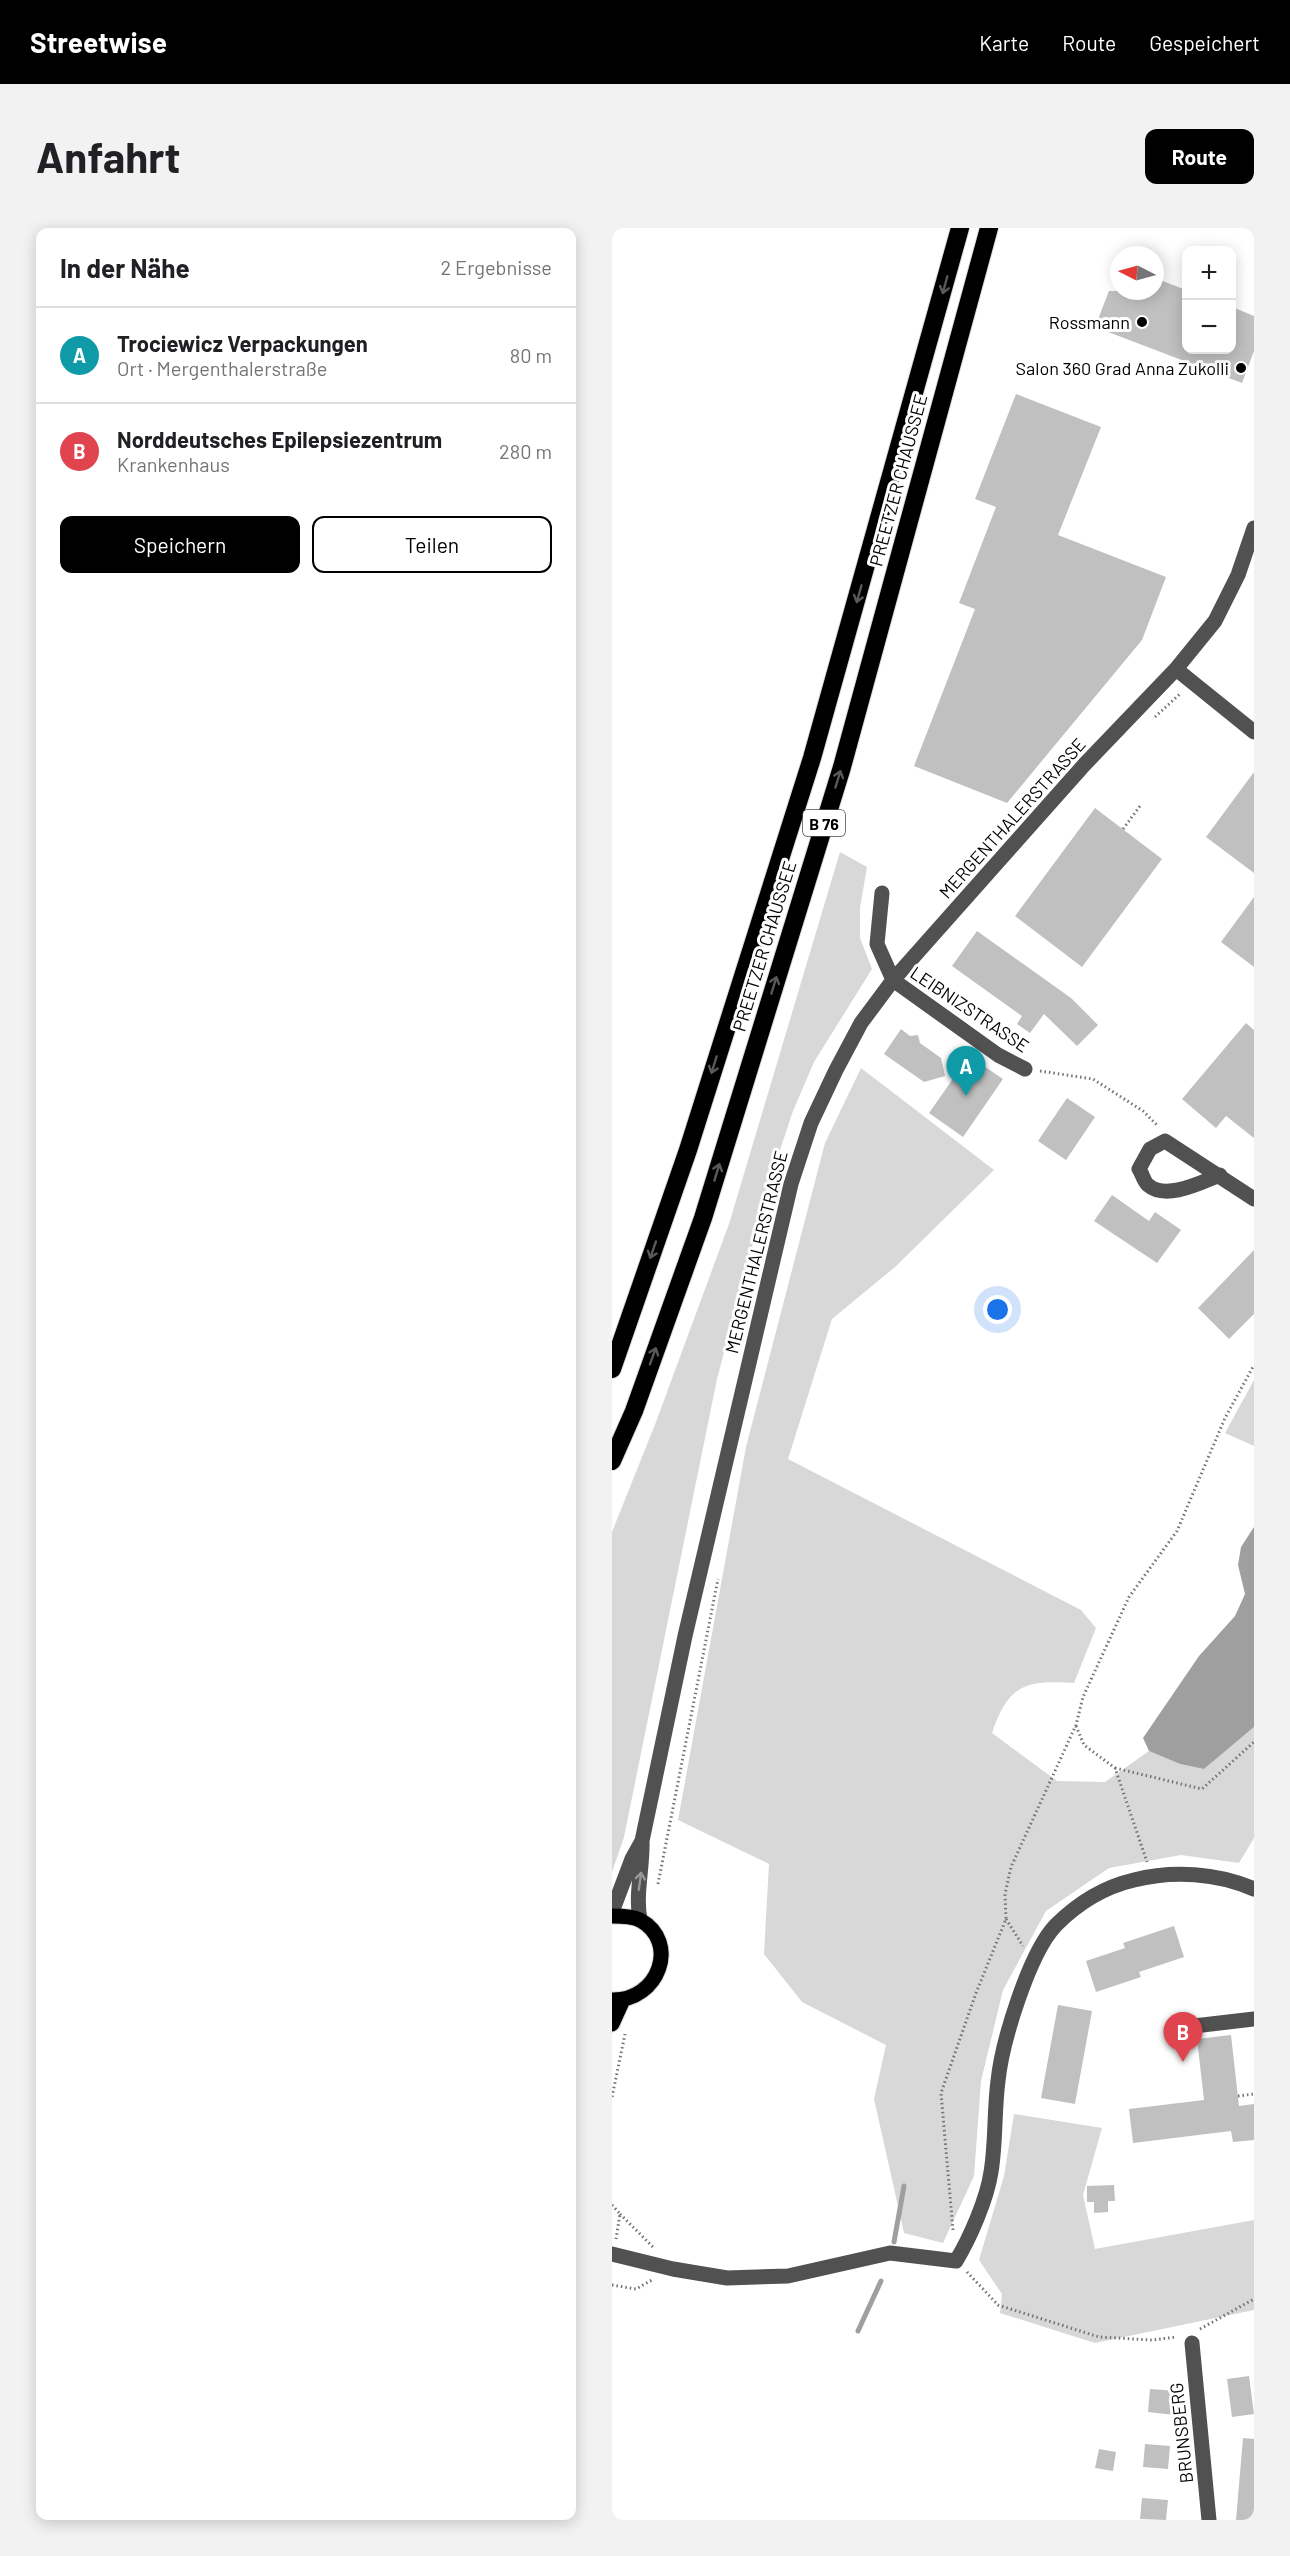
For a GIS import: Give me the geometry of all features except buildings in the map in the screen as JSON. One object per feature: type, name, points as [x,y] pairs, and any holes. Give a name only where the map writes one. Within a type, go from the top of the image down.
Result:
[{"type":"highway","name":"PREETZER CHAUSSEE","points":[[612,1369],[688,1150],[812,758],[960,228]]},
{"type":"highway","name":"PREETZER CHAUSSEE","points":[[612,1461],[634,1411],[703,1218],[842,767],[989,228]]},
{"type":"main road","points":[[612,1914],[640,1920],[656,1937],[660,1950],[660,1964],[656,1977],[648,1989],[636,1996],[617,2000],[619,2027]]},
{"type":"street","name":"MERGENTHALERSTRASSE","points":[[640,1920],[638,1900],[643,1863],[642,1841],[688,1624],[790,1184],[811,1123],[861,1023],[893,980],[1084,765],[1176,669],[1215,621],[1238,575],[1254,528]]},
{"type":"street","points":[[1176,669],[1254,732]]},
{"type":"street","points":[[882,893],[877,944],[893,980]]},
{"type":"street","name":"LEIBNIZSTRASSE","points":[[893,980],[998,1054],[1025,1069]]},
{"type":"street","points":[[1220,1175],[1183,1188],[1164,1191],[1148,1186],[1139,1169],[1150,1149],[1165,1141],[1220,1175],[1254,1199]]},
{"type":"street","name":"MERGENTHALERSTRASSE","points":[[612,1914],[632,1859],[642,1841]]},
{"type":"street","points":[[612,2254],[673,2269],[727,2278],[788,2276],[890,2253],[956,2261],[965,2246],[991,2173],[998,2080],[1005,2043],[1018,2001],[1034,1963],[1054,1927],[1081,1903],[1114,1885],[1149,1876],[1179,1874],[1206,1876],[1227,1879],[1254,1889]]},
{"type":"street","points":[[1194,2026],[1254,2019]]},
{"type":"street","name":"BRUNSBERG","points":[[1190,2336],[1209,2520]]},
{"type":"path","points":[[1152,721],[1192,683]]},
{"type":"path","points":[[1123,830],[1140,806]]},
{"type":"path","points":[[1025,1069],[1093,1078],[1156,1122],[1165,1141]]},
{"type":"path","points":[[1254,1365],[1225,1418],[1177,1532],[1129,1597],[1083,1698],[1076,1725],[1011,1867],[1005,1894],[1006,1919],[976,1993],[941,2094],[956,2261],[998,2305],[1099,2337],[1152,2340],[1190,2336],[1254,2299]]},
{"type":"path","points":[[657,1887],[719,1572]]},
{"type":"path","points":[[1076,1725],[1084,1745],[1115,1768],[1202,1789],[1254,1742]]},
{"type":"path","points":[[1115,1768],[1149,1876]]},
{"type":"path","points":[[1006,1919],[1034,1963]]},
{"type":"path","points":[[612,2097],[619,2027]]},
{"type":"path","points":[[1238,2096],[1254,2094]]},
{"type":"path","points":[[612,2205],[673,2269],[636,2289],[612,2285]]},
{"type":"path","points":[[612,2254],[620,2214]]},
{"type":"shaded area","points":[[840,852],[867,867],[860,908],[860,938],[872,969],[814,1062],[793,1111],[770,1180],[717,1379],[624,1837],[612,1872],[612,1532],[656,1422],[729,1224]]},
{"type":"shaded area","points":[[861,1068],[994,1170],[895,1267],[832,1319],[788,1459],[1081,1610],[1096,1628],[1074,1683],[1043,1683],[1021,1689],[1012,1695],[1005,1705],[992,1733],[1057,1781],[1105,1782],[1149,1751],[1180,1764],[1204,1769],[1254,1727],[1254,1838],[1239,1863],[1181,1855],[1109,1868],[1046,1911],[1003,1990],[981,2081],[974,2176],[943,2243],[904,2233],[874,2099],[886,2045],[802,2002],[764,1954],[769,1864],[678,1820],[746,1447],[825,1143]]},
{"type":"shaded area","points":[[1254,1380],[1254,1446],[1225,1433]]},
{"type":"shaded area","points":[[1254,1527],[1254,1727],[1204,1769],[1180,1764],[1149,1751],[1143,1738],[1199,1656],[1235,1616],[1245,1594],[1238,1565],[1241,1547]]},
{"type":"shaded area","points":[[1014,2114],[1102,2128],[1083,2195],[1095,2249],[1254,2220],[1254,2310],[1095,2343],[1000,2313],[1002,2294],[979,2260],[1004,2176]]},
{"type":"waterway","points":[[894,2242],[904,2186]]},
{"type":"waterway","points":[[858,2331],[881,2281]]},
{"type":"place","name":"Rossmann","points":[[1142,322]]},
{"type":"place","name":"Salon 360 Grad Anna Zukolli","points":[[1241,368]]},
{"type":"place","name":"Trociewicz Verpackungen","points":[[966,1096]]},
{"type":"place","name":"Norddeutsches Epilepsiezentrum","points":[[1183,2062]]}]
